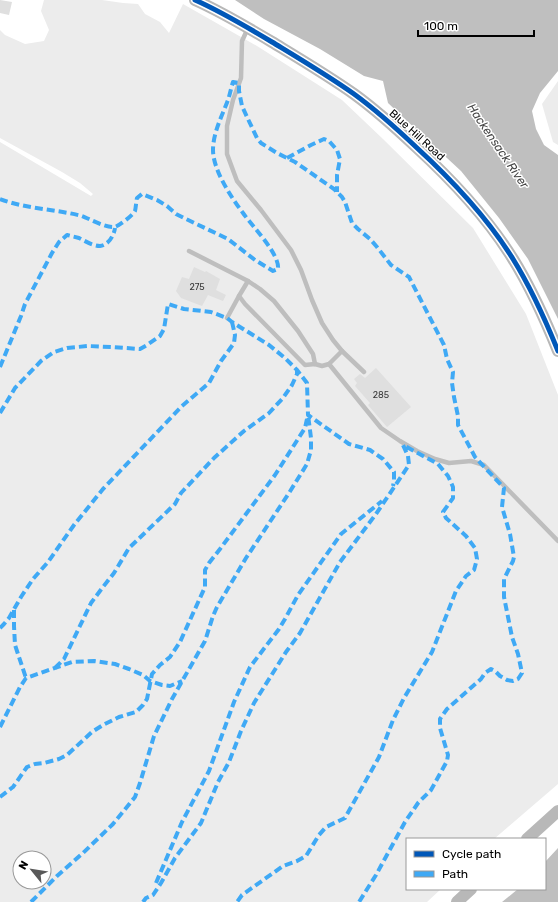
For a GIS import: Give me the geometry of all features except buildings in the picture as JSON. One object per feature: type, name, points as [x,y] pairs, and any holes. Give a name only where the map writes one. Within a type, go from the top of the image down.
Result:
[{"type":"street","name":"Blue Hill Road","points":[[195,0],[217,10],[316,68],[354,94],[393,125],[436,166],[469,201],[492,229],[512,258],[533,294],[558,351]]},
{"type":"street","points":[[528,838],[558,811]]},
{"type":"street","points":[[457,902],[470,890]]},
{"type":"lane","points":[[248,28],[242,41],[241,78],[233,100],[227,126],[227,154],[237,181],[261,210],[290,250],[301,270],[322,323],[342,351],[364,372]]},
{"type":"lane","points":[[189,251],[260,288],[274,301],[298,331],[314,354],[315,364]]},
{"type":"lane","points":[[227,318],[248,281]]},
{"type":"lane","points":[[239,296],[244,304],[304,365],[315,364],[322,366],[329,364],[342,351]]},
{"type":"lane","points":[[329,364],[381,428],[417,451],[435,459],[449,462],[471,461],[484,465],[558,541]]},
{"type":"shaded area","points":[[44,0],[102,0],[138,4],[145,14],[160,22],[169,33],[183,4],[257,46],[342,100],[473,228],[526,314],[558,395],[558,784],[495,838],[406,838],[406,890],[440,890],[427,902],[0,902],[0,142],[91,196],[93,194],[80,183],[62,172],[0,138],[0,30],[5,35],[25,44],[44,41],[49,30],[41,11]]},
{"type":"shaded area","points":[[558,81],[558,145],[553,142],[542,104]]},
{"type":"water","name":"Hackensack River","points":[[235,0],[558,0],[558,71],[540,93],[532,111],[536,129],[544,145],[558,155],[558,319],[528,259],[499,218],[461,171],[388,103],[383,81],[364,76],[320,49],[264,19]]},
{"type":"water","points":[[558,848],[558,902],[502,902],[517,890],[546,890],[546,861]]},
{"type":"marked path","points":[[0,199],[20,205],[82,216],[102,225],[114,227],[122,223],[134,213],[137,198],[142,194],[157,200],[176,214],[228,239],[255,260],[273,271],[278,269],[275,256],[265,240],[243,213],[228,191],[219,175],[214,158],[214,137],[233,82],[239,83],[242,106],[257,138],[261,143],[295,162],[334,189],[342,197],[352,223],[370,239],[391,265],[409,277],[444,345],[447,359],[453,372],[452,383],[458,416],[458,425],[475,457],[504,488],[502,507],[510,534],[514,557],[504,579],[504,597],[512,637],[518,654],[522,673],[518,679],[513,681],[507,680],[491,669],[447,709],[440,719],[440,728],[448,755],[447,761],[431,790],[418,803],[405,822],[376,875],[359,902]]},
{"type":"marked path","points":[[287,158],[324,139],[329,141],[337,150],[340,159],[337,175],[337,192]]},
{"type":"marked path","points":[[0,367],[25,304],[59,242],[67,235],[100,246],[106,244],[114,234],[115,228]]},
{"type":"marked path","points":[[0,413],[15,388],[41,361],[54,352],[67,348],[88,346],[140,349],[147,345],[160,336],[164,329],[168,304],[184,309],[211,312],[227,318],[269,345],[285,358],[307,383],[308,415],[349,444],[370,450],[383,459],[394,472],[393,486]]},
{"type":"marked path","points":[[0,628],[9,618],[33,579],[48,562],[74,525],[103,489],[182,406],[209,383],[221,361],[234,343],[235,335],[232,322]]},
{"type":"marked path","points":[[55,668],[64,659],[91,603],[114,573],[129,548],[175,504],[181,493],[214,458],[244,431],[269,413],[283,398],[292,385],[297,374],[297,370]]},
{"type":"marked path","points":[[31,902],[113,824],[135,797],[154,736],[172,699],[205,641],[217,607],[246,558],[307,464],[311,450],[308,415]]},
{"type":"marked path","points":[[0,797],[13,787],[27,767],[59,759],[67,755],[92,732],[119,717],[136,712],[143,705],[147,699],[152,674],[170,657],[180,642],[205,587],[205,570],[209,563],[275,475],[305,428],[307,419]]},
{"type":"marked path","points":[[143,902],[146,898],[153,895],[175,858],[201,823],[254,703],[286,652],[300,633],[340,562],[376,514],[409,465],[408,456],[403,445],[438,464],[448,476],[453,487],[453,498],[443,512],[446,518],[466,536],[475,548],[477,559],[474,570],[466,576],[456,591],[432,652],[404,698],[393,720],[379,757],[345,818],[326,827],[319,835],[306,856],[283,866],[242,895],[237,902]]},
{"type":"marked path","points":[[156,883],[182,822],[209,771],[234,702],[250,667],[279,629],[298,595],[341,534],[382,501]]},
{"type":"marked path","points":[[14,610],[15,645],[26,678]]},
{"type":"marked path","points":[[0,727],[26,678],[72,662],[94,661],[115,664],[143,675],[150,681],[162,685],[170,686],[182,681]]},
{"type":"cycle path","points":[[195,0],[253,31],[344,87],[401,133],[456,186],[492,228],[520,270],[543,315],[558,351]]}]
